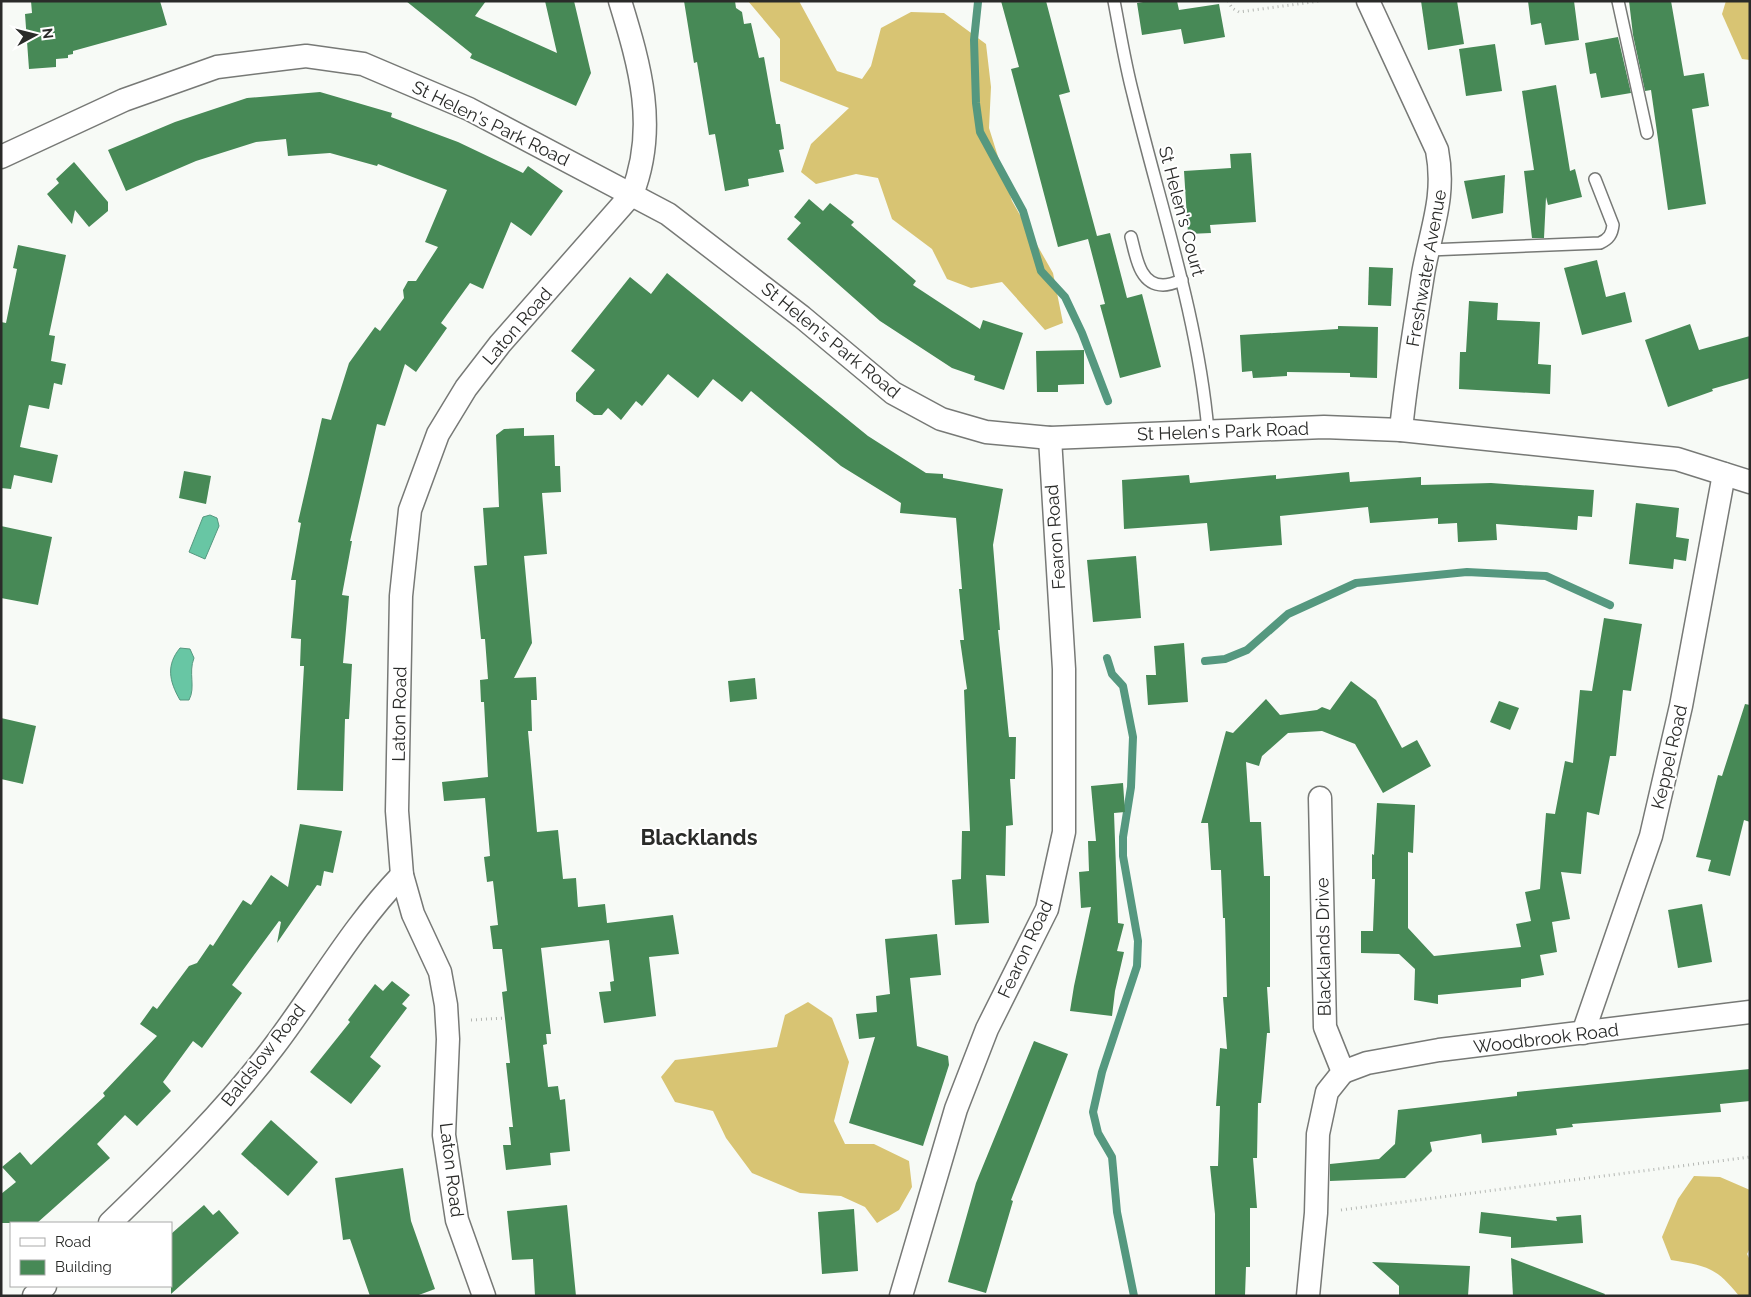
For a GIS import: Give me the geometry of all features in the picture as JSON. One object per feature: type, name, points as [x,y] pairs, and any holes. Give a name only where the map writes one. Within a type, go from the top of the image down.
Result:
[{"type":"street","name":"Laton Road","points":[[484,1296],[456,1220],[444,1136],[446,1021],[440,972],[413,914],[402,876],[396,811],[401,596],[410,510],[438,434],[466,388],[500,344],[632,194],[641,170],[645,115],[639,65],[620,1]]},
{"type":"street","name":"Freshwater Avenue","points":[[1368,1],[1437,150],[1442,174],[1440,199],[1429,250],[1401,430]]},
{"type":"street","name":"St Helen's Park Road","points":[[1,157],[124,100],[217,67],[306,56],[374,68],[469,109],[668,214],[723,254],[893,393],[941,419],[986,432],[1050,438],[1324,428],[1401,430],[1676,459],[1741,474]]},
{"type":"street","name":"Fearon Road","points":[[901,1296],[956,1109],[987,1029],[1047,908],[1064,832],[1064,669],[1050,438]]},
{"type":"street","name":"Keppel Road","points":[[1583,1033],[1651,836],[1741,474]]},
{"type":"street","name":"Blacklands Drive","points":[[1320,798],[1325,1027],[1343,1072]]},
{"type":"street","name":"Baldslow Road","points":[[111,1222],[188,1148],[275,1045],[373,905],[402,876]]},
{"type":"street","name":"Woodbrook Road","points":[[1343,1072],[1367,1063],[1439,1050],[1750,1012]]},
{"type":"street","points":[[1308,1296],[1316,1213],[1318,1134],[1326,1092],[1343,1072]]},
{"type":"street","points":[[34,1296],[44,1287]]},
{"type":"lane","name":"St Helen's Court","points":[[1114,1],[1133,93],[1182,280],[1205,393],[1208,431]]},
{"type":"lane","points":[[1618,1],[1647,133]]},
{"type":"lane","points":[[1429,250],[1600,243],[1607,240],[1612,233],[1613,225],[1595,179]]},
{"type":"lane","points":[[1131,237],[1141,272],[1149,280],[1163,285],[1182,280]]},
{"type":"path","points":[[1228,1],[1232,8],[1240,12],[1320,1]]},
{"type":"path","points":[[446,1021],[505,1018]]},
{"type":"path","points":[[1316,1213],[1750,1157]]},
{"type":"shaded area","points":[[748,1],[799,1],[837,71],[862,79],[871,66],[881,28],[911,12],[944,13],[986,44],[991,87],[989,128],[1012,201],[1053,273],[1063,323],[1045,330],[1002,282],[971,288],[947,279],[932,249],[892,219],[878,178],[856,174],[816,184],[801,172],[811,144],[849,108],[780,81],[780,39]]},
{"type":"shaded area","points":[[1726,1],[1750,1],[1750,60],[1742,59],[1722,14]]},
{"type":"shaded area","points":[[210,515],[217,518],[219,526],[205,559],[189,552],[203,517]]},
{"type":"shaded area","points":[[180,648],[190,649],[194,658],[192,664],[192,690],[189,700],[180,700],[171,680],[171,667]]},
{"type":"shaded area","points":[[808,1002],[832,1018],[849,1062],[834,1121],[845,1144],[874,1144],[909,1161],[912,1187],[899,1210],[877,1223],[865,1207],[841,1196],[800,1193],[752,1173],[726,1138],[713,1111],[675,1102],[661,1077],[675,1060],[777,1047],[785,1015]]},
{"type":"shaded area","points":[[1694,1176],[1720,1177],[1750,1190],[1750,1248],[1747,1254],[1750,1260],[1750,1296],[1739,1296],[1724,1279],[1710,1269],[1671,1260],[1662,1237],[1678,1199]]},
{"type":"building","points":[[31,1],[160,1],[167,25],[73,51],[73,54],[68,55],[68,58],[56,59],[56,67],[29,69],[25,14],[32,13]]},
{"type":"building","points":[[406,1],[486,1],[475,16],[557,53],[545,1],[574,1],[591,73],[576,106],[470,58],[472,54]]},
{"type":"building","points":[[684,1],[735,1],[736,8],[742,12],[744,24],[751,23],[759,58],[764,57],[776,124],[780,124],[784,149],[779,150],[784,172],[748,179],[749,186],[725,191],[715,134],[709,135],[697,62],[694,63]]},
{"type":"building","points":[[1001,1],[1046,1],[1070,92],[1059,95],[1097,236],[1110,233],[1127,298],[1142,294],[1161,367],[1120,378],[1100,305],[1105,304],[1088,239],[1058,247],[1011,69],[1019,67]]},
{"type":"building","points":[[1177,1],[1179,10],[1219,4],[1225,37],[1184,44],[1181,29],[1142,35],[1137,3]]},
{"type":"building","points":[[1421,1],[1457,1],[1464,44],[1428,50]]},
{"type":"building","points":[[1528,1],[1574,1],[1579,40],[1545,45],[1541,23],[1531,25]]},
{"type":"building","points":[[1629,1],[1671,1],[1684,76],[1704,73],[1709,106],[1692,109],[1706,204],[1668,210],[1651,90],[1645,91],[1633,35]]},
{"type":"building","points":[[1618,37],[1631,93],[1601,98],[1596,73],[1590,74],[1585,43]]},
{"type":"building","points":[[1495,44],[1502,91],[1466,96],[1459,49]]},
{"type":"building","points":[[1556,85],[1570,171],[1575,169],[1582,197],[1548,205],[1546,197],[1544,238],[1532,238],[1524,171],[1534,170],[1522,91]]},
{"type":"building","points":[[320,92],[392,113],[391,117],[458,142],[523,173],[528,166],[563,191],[531,236],[511,222],[483,289],[470,283],[441,323],[447,328],[416,372],[405,364],[385,426],[377,424],[350,541],[352,541],[342,595],[349,596],[343,663],[352,664],[349,719],[345,719],[343,791],[297,790],[304,666],[300,666],[301,639],[291,638],[296,580],[291,580],[301,523],[298,522],[322,418],[331,420],[349,363],[375,327],[380,331],[404,298],[403,290],[408,281],[416,281],[438,247],[425,242],[447,190],[378,164],[377,166],[330,153],[288,156],[286,139],[256,142],[196,161],[126,191],[108,150],[175,122],[247,98]]},
{"type":"building","points":[[1251,153],[1256,222],[1210,225],[1211,233],[1188,234],[1184,171],[1231,168],[1230,154]]},
{"type":"building","points":[[74,162],[108,202],[108,211],[89,227],[75,210],[72,224],[47,194],[59,183],[56,179]]},
{"type":"building","points":[[1505,175],[1503,213],[1472,219],[1464,181]]},
{"type":"building","points":[[809,199],[823,211],[830,203],[854,222],[851,225],[916,281],[913,285],[980,329],[983,320],[1023,333],[1004,390],[974,380],[975,376],[952,368],[880,321],[787,239],[801,223],[794,217]]},
{"type":"building","points":[[18,245],[66,255],[49,335],[55,336],[51,361],[66,364],[62,385],[54,383],[49,409],[29,405],[20,447],[58,455],[52,483],[14,475],[11,489],[1,488],[1,322],[6,323],[17,269],[13,268]]},
{"type":"building","points":[[1597,260],[1606,297],[1625,292],[1632,322],[1582,335],[1564,268]]},
{"type":"building","points":[[1369,267],[1393,268],[1391,306],[1368,305]]},
{"type":"building","points":[[667,273],[868,436],[926,473],[943,474],[943,478],[1003,489],[993,545],[1000,630],[998,630],[1009,737],[1016,737],[1015,779],[1010,779],[1013,825],[1006,826],[1005,876],[986,875],[989,923],[955,925],[952,880],[961,879],[962,831],[970,831],[964,690],[967,689],[960,640],[964,640],[959,589],[962,589],[956,518],[900,513],[901,503],[841,466],[751,391],[742,402],[713,379],[698,398],[668,374],[642,406],[636,401],[621,420],[608,408],[602,415],[594,415],[576,401],[576,393],[595,370],[571,351],[630,277],[651,294]]},
{"type":"building","points":[[1469,301],[1498,303],[1497,320],[1540,322],[1538,364],[1551,365],[1550,394],[1459,389],[1460,352],[1466,352]]},
{"type":"building","points":[[1690,324],[1699,350],[1750,336],[1750,378],[1712,389],[1713,391],[1668,407],[1645,340]]},
{"type":"building","points":[[1338,326],[1378,327],[1377,378],[1350,377],[1350,373],[1287,372],[1287,376],[1253,378],[1252,371],[1242,372],[1240,335],[1338,329]]},
{"type":"building","points":[[1084,350],[1084,384],[1058,385],[1058,392],[1037,392],[1036,351]]},
{"type":"building","points":[[524,428],[524,436],[554,435],[555,466],[560,466],[561,492],[542,493],[547,554],[524,556],[532,643],[514,678],[536,677],[537,700],[531,700],[532,731],[528,731],[537,832],[558,830],[563,879],[576,878],[578,907],[605,904],[607,923],[673,915],[679,954],[649,957],[656,1016],[604,1023],[599,992],[611,991],[610,982],[614,981],[609,940],[541,948],[551,1034],[546,1034],[547,1044],[543,1045],[548,1087],[558,1086],[560,1100],[565,1099],[570,1151],[550,1153],[551,1165],[506,1170],[503,1145],[511,1145],[509,1127],[513,1127],[506,1063],[510,1063],[502,992],[507,991],[502,949],[493,949],[490,926],[498,925],[493,881],[487,882],[484,857],[490,856],[485,798],[444,801],[442,782],[488,777],[484,702],[481,702],[480,680],[488,679],[485,639],[481,639],[474,566],[487,565],[483,508],[499,507],[496,435],[504,429]]},
{"type":"building","points":[[184,471],[211,476],[206,504],[179,498]]},
{"type":"building","points":[[1349,472],[1350,482],[1421,477],[1421,485],[1491,483],[1594,490],[1592,517],[1578,516],[1577,530],[1496,524],[1497,540],[1458,542],[1457,523],[1438,524],[1438,518],[1370,523],[1368,507],[1280,516],[1282,545],[1210,551],[1207,523],[1124,529],[1122,480],[1189,475],[1190,483],[1276,475],[1276,479]]},
{"type":"building","points":[[1636,503],[1679,508],[1676,537],[1689,539],[1686,561],[1674,559],[1673,569],[1629,564]]},
{"type":"building","points":[[1,526],[52,537],[38,605],[1,598]]},
{"type":"building","points":[[1136,556],[1141,618],[1093,622],[1087,560]]},
{"type":"building","points":[[1604,618],[1642,624],[1631,691],[1623,690],[1616,756],[1610,756],[1599,815],[1587,812],[1581,874],[1561,872],[1570,919],[1552,922],[1557,952],[1540,955],[1544,975],[1521,979],[1521,987],[1438,995],[1438,1004],[1414,1000],[1415,969],[1399,954],[1361,953],[1361,931],[1373,931],[1375,879],[1372,879],[1372,854],[1374,855],[1377,803],[1415,805],[1413,853],[1408,852],[1408,928],[1434,956],[1521,947],[1516,924],[1531,921],[1525,892],[1540,889],[1546,813],[1555,814],[1565,761],[1573,763],[1580,690],[1592,691]]},
{"type":"building","points":[[1184,643],[1188,702],[1148,705],[1146,675],[1156,675],[1154,646]]},
{"type":"building","points":[[755,678],[757,699],[730,702],[728,681]]},
{"type":"building","points":[[1351,681],[1376,700],[1402,748],[1417,740],[1431,766],[1383,793],[1355,744],[1322,731],[1288,733],[1262,756],[1259,766],[1246,762],[1250,822],[1261,822],[1264,876],[1270,876],[1270,987],[1267,987],[1270,1033],[1267,1033],[1261,1103],[1258,1103],[1257,1158],[1253,1158],[1257,1208],[1250,1208],[1250,1267],[1246,1267],[1245,1296],[1215,1296],[1215,1214],[1210,1166],[1218,1166],[1220,1106],[1216,1106],[1220,1048],[1227,1049],[1223,997],[1227,997],[1225,918],[1223,918],[1221,870],[1211,870],[1208,823],[1201,823],[1226,731],[1233,733],[1266,699],[1280,715],[1317,710],[1322,707],[1330,710]]},
{"type":"building","points":[[1499,701],[1519,708],[1510,730],[1490,722]]},
{"type":"building","points":[[1745,704],[1750,705],[1750,822],[1744,820],[1730,876],[1708,871],[1711,860],[1696,857],[1718,775],[1722,776]]},
{"type":"building","points":[[1,718],[36,726],[23,784],[1,779]]},
{"type":"building","points":[[1123,783],[1125,812],[1114,813],[1118,923],[1124,924],[1117,951],[1124,952],[1115,991],[1112,1016],[1070,1011],[1091,907],[1081,908],[1079,872],[1089,871],[1088,841],[1096,841],[1091,786]]},
{"type":"building","points":[[300,824],[342,831],[333,873],[324,871],[321,886],[317,885],[277,943],[281,922],[279,921],[232,985],[242,993],[202,1048],[193,1041],[163,1082],[171,1091],[137,1126],[125,1115],[97,1144],[110,1158],[38,1222],[1,1223],[1,1194],[16,1182],[2,1167],[20,1152],[31,1165],[105,1096],[103,1093],[157,1036],[140,1024],[153,1006],[157,1009],[189,966],[197,963],[210,944],[213,946],[243,900],[251,905],[271,875],[288,887]]},
{"type":"building","points":[[1702,904],[1712,962],[1678,968],[1668,910]]},
{"type":"building","points":[[937,934],[941,975],[910,978],[917,1046],[948,1056],[949,1065],[923,1146],[849,1123],[875,1037],[859,1039],[856,1014],[877,1012],[876,996],[890,994],[885,939]]},
{"type":"building","points":[[392,981],[410,995],[402,1004],[407,1008],[370,1057],[381,1066],[351,1104],[310,1072],[350,1022],[348,1020],[375,984],[383,991]]},
{"type":"building","points":[[1034,1041],[1068,1054],[1011,1200],[1013,1201],[986,1293],[948,1282],[976,1183]]},
{"type":"building","points":[[1750,1069],[1750,1101],[1720,1104],[1721,1112],[1572,1124],[1573,1127],[1556,1129],[1557,1135],[1482,1143],[1481,1134],[1430,1142],[1432,1151],[1405,1178],[1330,1181],[1330,1164],[1379,1159],[1395,1144],[1398,1110],[1517,1096],[1517,1092]]},
{"type":"building","points":[[271,1120],[318,1162],[288,1196],[241,1154]]},
{"type":"building","points":[[403,1168],[411,1221],[435,1289],[416,1296],[370,1296],[350,1239],[343,1240],[335,1178]]},
{"type":"building","points":[[204,1205],[213,1215],[219,1210],[239,1233],[171,1294],[172,1233]]},
{"type":"building","points":[[567,1205],[576,1296],[535,1296],[533,1259],[512,1260],[507,1211]]},
{"type":"building","points":[[854,1209],[858,1271],[822,1274],[818,1212]]},
{"type":"building","points":[[1481,1212],[1557,1221],[1556,1217],[1581,1215],[1583,1243],[1511,1248],[1511,1237],[1479,1233]]},
{"type":"building","points":[[1511,1258],[1605,1294],[1604,1296],[1513,1296]]},
{"type":"building","points":[[1372,1262],[1470,1266],[1468,1296],[1399,1296],[1399,1286]]},
{"type":"waterway","points":[[978,2],[974,40],[976,103],[980,132],[1023,211],[1041,271],[1065,297],[1082,333],[1108,401]]},
{"type":"waterway","points":[[1205,661],[1225,659],[1247,650],[1288,614],[1356,583],[1467,572],[1546,576],[1610,605]]},
{"type":"waterway","points":[[1107,658],[1112,674],[1123,686],[1133,737],[1131,787],[1123,837],[1123,856],[1138,941],[1137,966],[1102,1072],[1093,1112],[1098,1133],[1112,1157],[1117,1212],[1134,1296]]},
{"type":"district","name":"Blacklands","points":[[699,837]]}]
